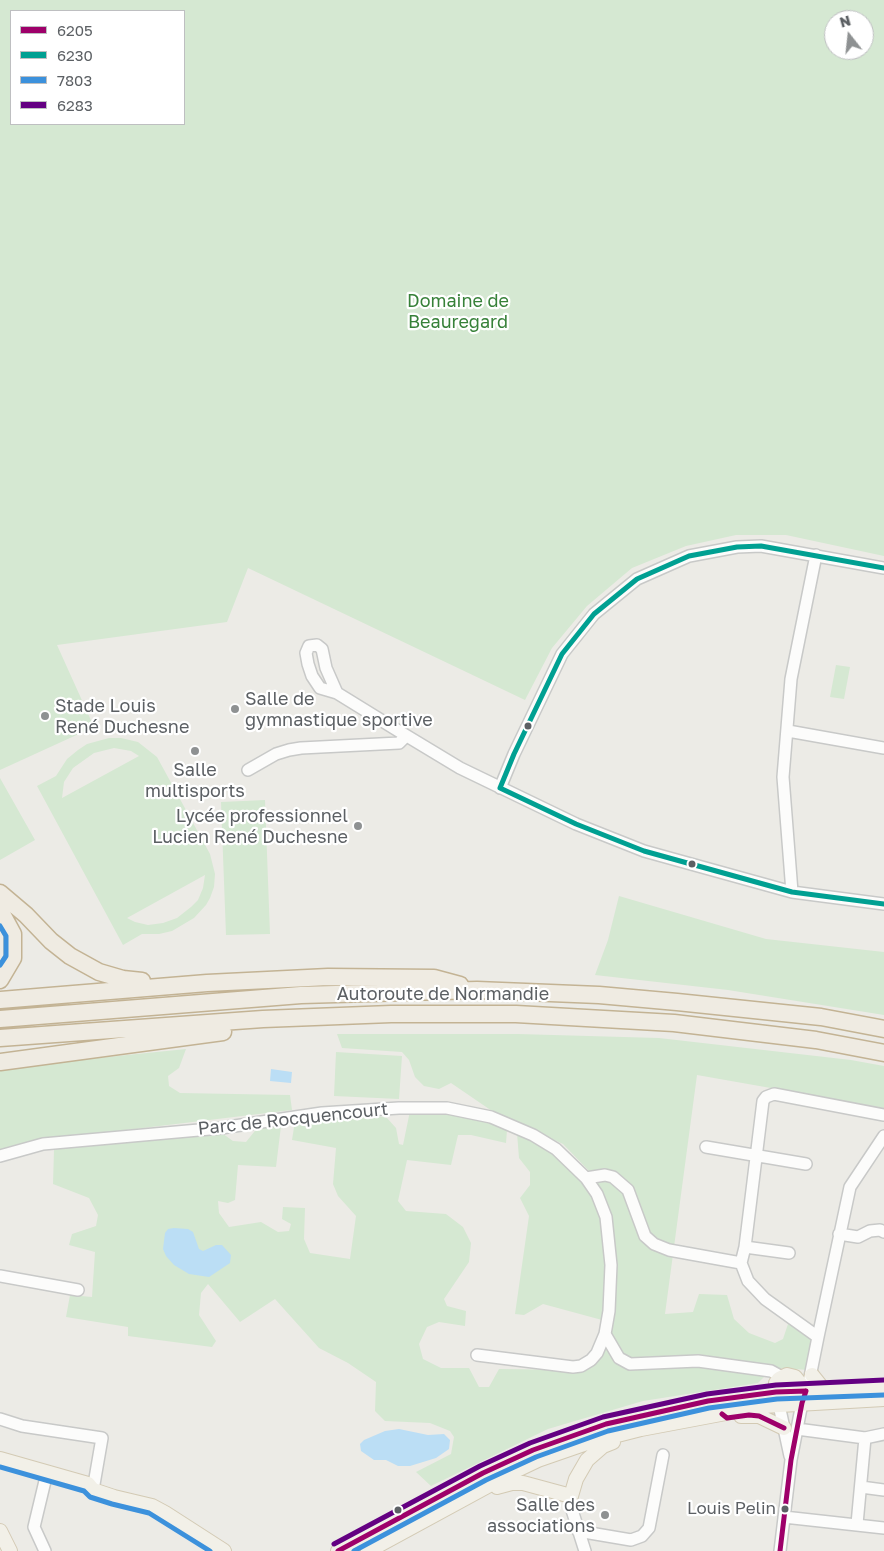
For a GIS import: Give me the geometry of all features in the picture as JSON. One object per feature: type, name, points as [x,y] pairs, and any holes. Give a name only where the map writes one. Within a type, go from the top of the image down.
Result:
[{"type":"highway","points":[[0,893],[51,941],[70,956],[98,972],[122,979],[143,982],[197,981],[207,983]]},
{"type":"highway","points":[[0,910],[13,934],[13,958],[0,980]]},
{"type":"highway","points":[[0,1000],[207,983],[328,977],[434,978],[477,990]]},
{"type":"highway","name":"Autoroute de Normandie","points":[[0,1019],[301,995],[477,990],[599,995],[678,1002],[820,1018],[884,1029]]},
{"type":"highway","name":"Autoroute de Normandie","points":[[0,1038],[264,1019],[391,1014],[516,1014],[674,1023],[816,1040],[884,1053]]},
{"type":"highway","points":[[0,1062],[236,1030],[264,1019]]},
{"type":"highway","points":[[0,1053],[69,1047],[106,1047]]},
{"type":"main road","points":[[777,1399],[776,1383],[787,1375],[796,1377],[804,1397]]},
{"type":"main road","points":[[812,1375],[824,1390]]},
{"type":"main road","points":[[804,1397],[824,1390],[884,1387]]},
{"type":"main road","points":[[338,1551],[483,1473],[534,1450],[606,1424],[708,1401],[804,1397],[884,1399]]},
{"type":"main road","points":[[368,1551],[454,1503],[538,1460],[590,1442],[641,1429],[722,1414],[777,1399]]},
{"type":"main road","points":[[722,1414],[727,1418],[749,1415],[759,1416],[791,1429]]},
{"type":"main road","points":[[454,1503],[462,1504],[497,1487],[512,1483],[523,1483],[570,1496],[579,1472],[591,1455],[603,1446],[641,1429]]},
{"type":"main road","points":[[0,1459],[88,1484],[94,1490],[122,1499],[152,1506],[224,1551]]},
{"type":"main road","points":[[0,1466],[84,1492],[94,1490]]},
{"type":"main road","points":[[122,1499],[162,1520],[208,1551]]},
{"type":"main road","points":[[0,1517],[4,1526],[5,1540]]},
{"type":"street","points":[[500,788],[514,754],[562,654],[594,614],[638,579],[689,556],[737,547],[761,546],[884,568]]},
{"type":"street","points":[[792,892],[783,785],[791,679],[816,555]]},
{"type":"street","points":[[337,692],[460,768],[576,824],[644,851],[792,892],[884,904]]},
{"type":"street","points":[[788,731],[884,748]]},
{"type":"street","points":[[248,770],[276,754],[289,750],[400,743],[406,736]]},
{"type":"street","points":[[818,1337],[765,1299],[748,1281],[741,1263],[745,1247],[763,1101],[770,1095],[884,1115]]},
{"type":"street","name":"Parc de Rocquencourt","points":[[0,1156],[43,1144],[221,1128],[322,1113],[399,1108],[447,1108],[491,1117],[533,1135],[556,1149],[586,1178],[597,1194],[606,1217],[611,1288],[605,1334],[592,1360],[581,1366],[573,1367],[477,1355]]},
{"type":"street","points":[[780,1551],[791,1460],[791,1429],[812,1375],[818,1337],[850,1187],[884,1136]]},
{"type":"street","points":[[706,1147],[806,1164]]},
{"type":"street","points":[[586,1178],[605,1175],[613,1177],[628,1190],[645,1236],[654,1244],[669,1250],[741,1263]]},
{"type":"street","points":[[839,1234],[858,1236],[870,1230],[884,1232]]},
{"type":"street","points":[[745,1247],[789,1253]]},
{"type":"street","points":[[0,1276],[78,1290]]},
{"type":"street","points":[[605,1334],[619,1358],[630,1364],[698,1361],[771,1371],[782,1377]]},
{"type":"street","points":[[777,1399],[791,1429]]},
{"type":"street","points":[[0,1418],[22,1426],[102,1438],[94,1490]]},
{"type":"street","points":[[791,1429],[865,1438],[884,1434]]},
{"type":"street","points":[[857,1524],[865,1438]]},
{"type":"street","points":[[578,1531],[631,1540],[642,1536],[648,1528],[663,1455]]},
{"type":"street","points":[[45,1481],[34,1527],[45,1551]]},
{"type":"street","points":[[861,1487],[884,1490]]},
{"type":"street","points":[[570,1496],[572,1510],[585,1551]]},
{"type":"street","points":[[784,1516],[884,1528]]},
{"type":"green space","name":"Domaine de Beauregard","points":[[0,0],[884,0],[884,556],[786,535],[736,535],[686,546],[632,568],[587,606],[552,648],[525,700],[248,568],[227,622],[57,645],[94,727],[0,770]]},
{"type":"green space","points":[[836,665],[850,667],[844,699],[830,697]]},
{"type":"green space","points":[[109,738],[121,738],[138,742],[157,757],[210,854],[215,874],[214,887],[210,898],[194,918],[172,931],[159,934],[142,934],[123,945],[37,786],[56,776],[67,759],[87,744]],"holes":[[[114,748],[131,751],[139,756],[62,798],[64,782],[73,768],[94,753]],[[205,875],[203,888],[198,900],[177,918],[163,923],[148,925],[127,918]]]},
{"type":"green space","points":[[0,778],[35,840],[0,860]]},
{"type":"green space","points":[[265,800],[270,934],[226,935],[221,802]]},
{"type":"green space","points":[[619,896],[766,939],[884,952],[884,1015],[728,990],[595,975],[608,940]]},
{"type":"green space","points":[[337,1034],[518,1034],[659,1038],[851,1060],[884,1066],[884,1108],[697,1075],[665,1314],[693,1312],[699,1294],[727,1295],[734,1319],[749,1333],[775,1343],[783,1339],[788,1324],[813,1328],[808,1370],[782,1368],[766,1375],[758,1383],[643,1401],[548,1429],[431,1486],[416,1472],[451,1454],[454,1437],[450,1431],[430,1423],[385,1421],[375,1411],[376,1382],[348,1363],[319,1348],[275,1299],[240,1322],[208,1284],[201,1293],[199,1315],[216,1341],[212,1347],[128,1336],[128,1327],[66,1317],[70,1295],[92,1297],[95,1252],[69,1245],[72,1234],[96,1226],[98,1215],[89,1198],[53,1184],[54,1150],[73,1145],[219,1131],[233,1141],[246,1142],[258,1127],[281,1126],[276,1167],[238,1165],[235,1200],[228,1203],[218,1201],[219,1213],[229,1227],[261,1222],[278,1232],[289,1231],[291,1224],[282,1219],[283,1207],[305,1208],[304,1239],[310,1253],[350,1259],[356,1216],[338,1196],[333,1184],[336,1148],[292,1140],[295,1121],[373,1115],[387,1118],[396,1128],[399,1144],[403,1145],[410,1111],[450,1112],[491,1120],[507,1130],[506,1143],[471,1135],[458,1135],[451,1165],[407,1160],[398,1201],[406,1211],[446,1214],[463,1227],[471,1243],[469,1262],[444,1299],[447,1306],[466,1311],[465,1326],[439,1322],[427,1327],[419,1344],[423,1359],[441,1368],[469,1368],[479,1387],[489,1387],[499,1369],[580,1370],[593,1366],[602,1349],[606,1347],[614,1310],[615,1260],[590,1172],[563,1144],[492,1111],[451,1083],[439,1089],[424,1086],[415,1077],[409,1060],[402,1052],[342,1048]]},
{"type":"green space","points":[[186,1049],[179,1068],[168,1076],[169,1086],[180,1093],[290,1095],[292,1110],[60,1138],[0,1152],[0,1068]]},
{"type":"green space","points":[[336,1052],[402,1056],[399,1099],[334,1096]]},
{"type":"green space","points":[[517,1133],[546,1147],[574,1172],[592,1192],[601,1215],[606,1266],[602,1320],[543,1304],[524,1315],[515,1314],[529,1216],[520,1198],[530,1185],[530,1172],[519,1158]]},
{"type":"water","points":[[271,1069],[292,1072],[291,1083],[270,1081]]},
{"type":"water","points":[[168,1229],[188,1229],[193,1232],[199,1249],[203,1251],[216,1245],[222,1245],[231,1255],[230,1263],[209,1277],[189,1274],[174,1265],[163,1249],[165,1233]]},
{"type":"water","points":[[399,1429],[428,1435],[444,1434],[450,1440],[449,1449],[436,1458],[410,1466],[398,1466],[386,1460],[374,1460],[361,1451],[360,1444],[364,1440],[385,1431]]},
{"type":"transit line","name":"6230","points":[[500,788],[514,754],[562,654],[594,614],[637,579],[689,556],[737,547],[761,546],[884,568]]},
{"type":"transit line","name":"6230","points":[[500,788],[576,824],[644,851],[792,892],[884,904]]},
{"type":"transit line","name":"7803","points":[[0,926],[6,936],[6,956],[0,965]]},
{"type":"transit line","name":"6283","points":[[334,1544],[480,1466],[530,1443],[603,1417],[707,1394],[776,1385],[884,1380]]},
{"type":"transit line","name":"6205","points":[[338,1551],[483,1473],[533,1450],[606,1424],[708,1401],[776,1392],[806,1391]]},
{"type":"transit line","name":"6205","points":[[780,1551],[791,1460],[806,1391]]},
{"type":"transit line","name":"7803","points":[[354,1551],[486,1480],[536,1457],[608,1431],[709,1408],[777,1399],[884,1395]]},
{"type":"transit line","name":"6205","points":[[722,1414],[727,1418],[749,1415],[759,1416],[784,1428]]},
{"type":"transit line","name":"7803","points":[[0,1467],[84,1491],[90,1497],[112,1504],[149,1513],[210,1551]]},
{"type":"place","name":"Salle de gymnastique sportive","points":[[235,709]]},
{"type":"place","name":"Stade Louis René Duchesne","points":[[45,716]]},
{"type":"place","name":"Salle multisports","points":[[195,751]]},
{"type":"place","name":"Lycée professionnel Lucien René Duchesne","points":[[358,826]]},
{"type":"place","name":"Louis Pelin","points":[[785,1509]]},
{"type":"place","name":"Salle des associations","points":[[605,1515]]}]
